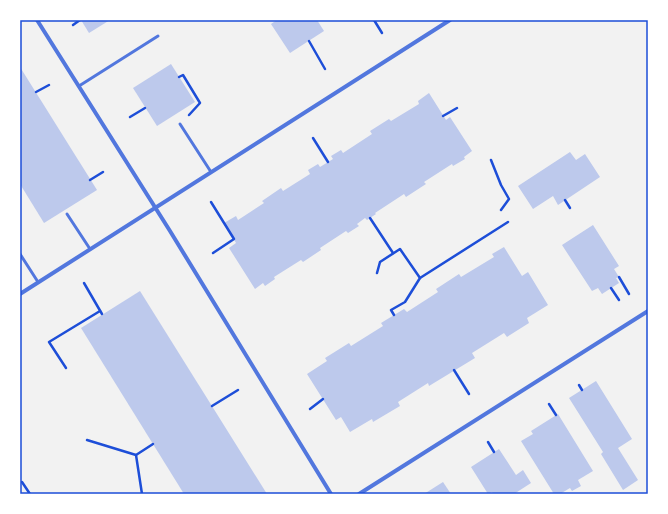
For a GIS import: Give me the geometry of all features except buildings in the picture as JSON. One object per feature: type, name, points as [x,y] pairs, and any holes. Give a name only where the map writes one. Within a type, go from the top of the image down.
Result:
[{"type":"street","points":[[38,20],[331,494]]},
{"type":"street","points":[[20,294],[444,22],[450,20]]},
{"type":"street","points":[[359,494],[648,312]]},
{"type":"lane","points":[[79,86],[158,36]]},
{"type":"lane","points":[[180,124],[211,172]]},
{"type":"lane","points":[[67,214],[90,249]]},
{"type":"lane","points":[[20,254],[38,282]]},
{"type":"path","points":[[73,24],[80,20]]},
{"type":"path","points":[[374,20],[382,33]]},
{"type":"path","points":[[308,41],[325,70]]},
{"type":"path","points":[[179,77],[183,75],[200,103],[180,124]]},
{"type":"path","points":[[36,92],[49,85]]},
{"type":"path","points":[[130,117],[145,108]]},
{"type":"path","points":[[443,116],[457,108]]},
{"type":"path","points":[[313,138],[328,162]]},
{"type":"path","points":[[491,160],[501,186],[509,199],[501,210]]},
{"type":"path","points":[[90,180],[103,172]]},
{"type":"path","points":[[565,200],[570,208]]},
{"type":"path","points":[[211,202],[234,239],[213,253]]},
{"type":"path","points":[[370,218],[393,253]]},
{"type":"path","points":[[394,315],[391,310],[405,302],[420,278],[508,222]]},
{"type":"path","points":[[377,273],[380,262],[400,249],[420,278]]},
{"type":"path","points":[[619,277],[629,294]]},
{"type":"path","points":[[66,368],[49,342],[101,313],[84,283]]},
{"type":"path","points":[[611,288],[619,300]]},
{"type":"path","points":[[454,370],[469,394]]},
{"type":"path","points":[[579,385],[582,390]]},
{"type":"path","points":[[212,406],[238,390]]},
{"type":"path","points":[[310,409],[323,399]]},
{"type":"path","points":[[549,404],[556,415]]},
{"type":"path","points":[[87,440],[136,455],[153,444]]},
{"type":"path","points":[[488,442],[494,452]]},
{"type":"path","points":[[136,455],[142,494]]},
{"type":"path","points":[[22,482],[30,494]]}]
